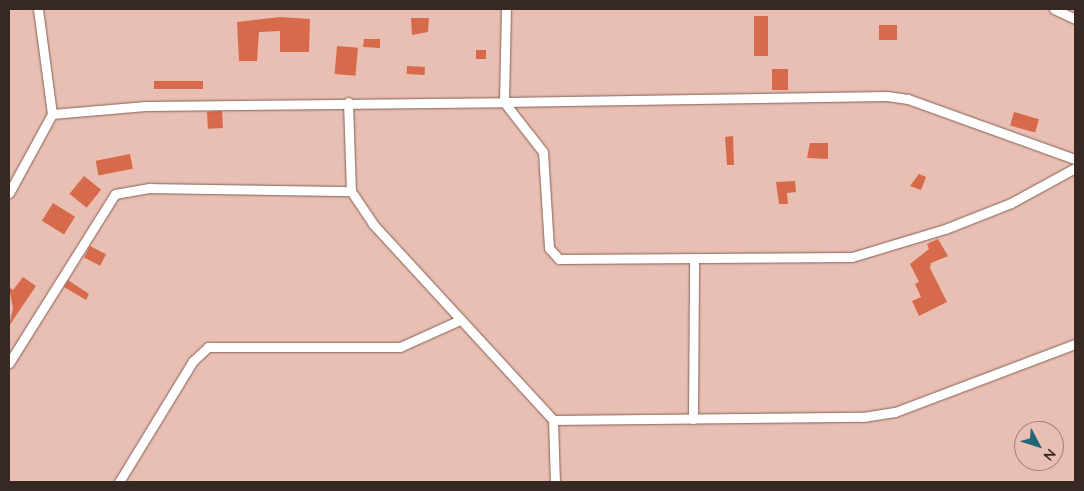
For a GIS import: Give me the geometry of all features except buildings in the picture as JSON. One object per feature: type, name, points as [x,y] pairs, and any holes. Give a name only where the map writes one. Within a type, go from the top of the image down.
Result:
[{"type":"street","points":[[9,193],[52,114],[38,9]]},
{"type":"street","points":[[506,9],[504,102],[543,152],[554,258],[694,260],[852,257],[954,226],[1075,168]]},
{"type":"street","points":[[1054,9],[1075,19]]},
{"type":"street","points":[[52,114],[116,107],[348,102],[504,102],[887,96],[908,99],[1075,159]]},
{"type":"street","points":[[348,102],[351,191],[373,224],[553,420],[555,482]]},
{"type":"street","points":[[9,363],[115,194],[150,188],[351,191]]},
{"type":"street","points":[[693,419],[694,260]]},
{"type":"street","points":[[119,482],[193,361],[208,348],[400,347],[460,320]]},
{"type":"street","points":[[553,420],[864,417],[895,412],[1075,344]]}]
